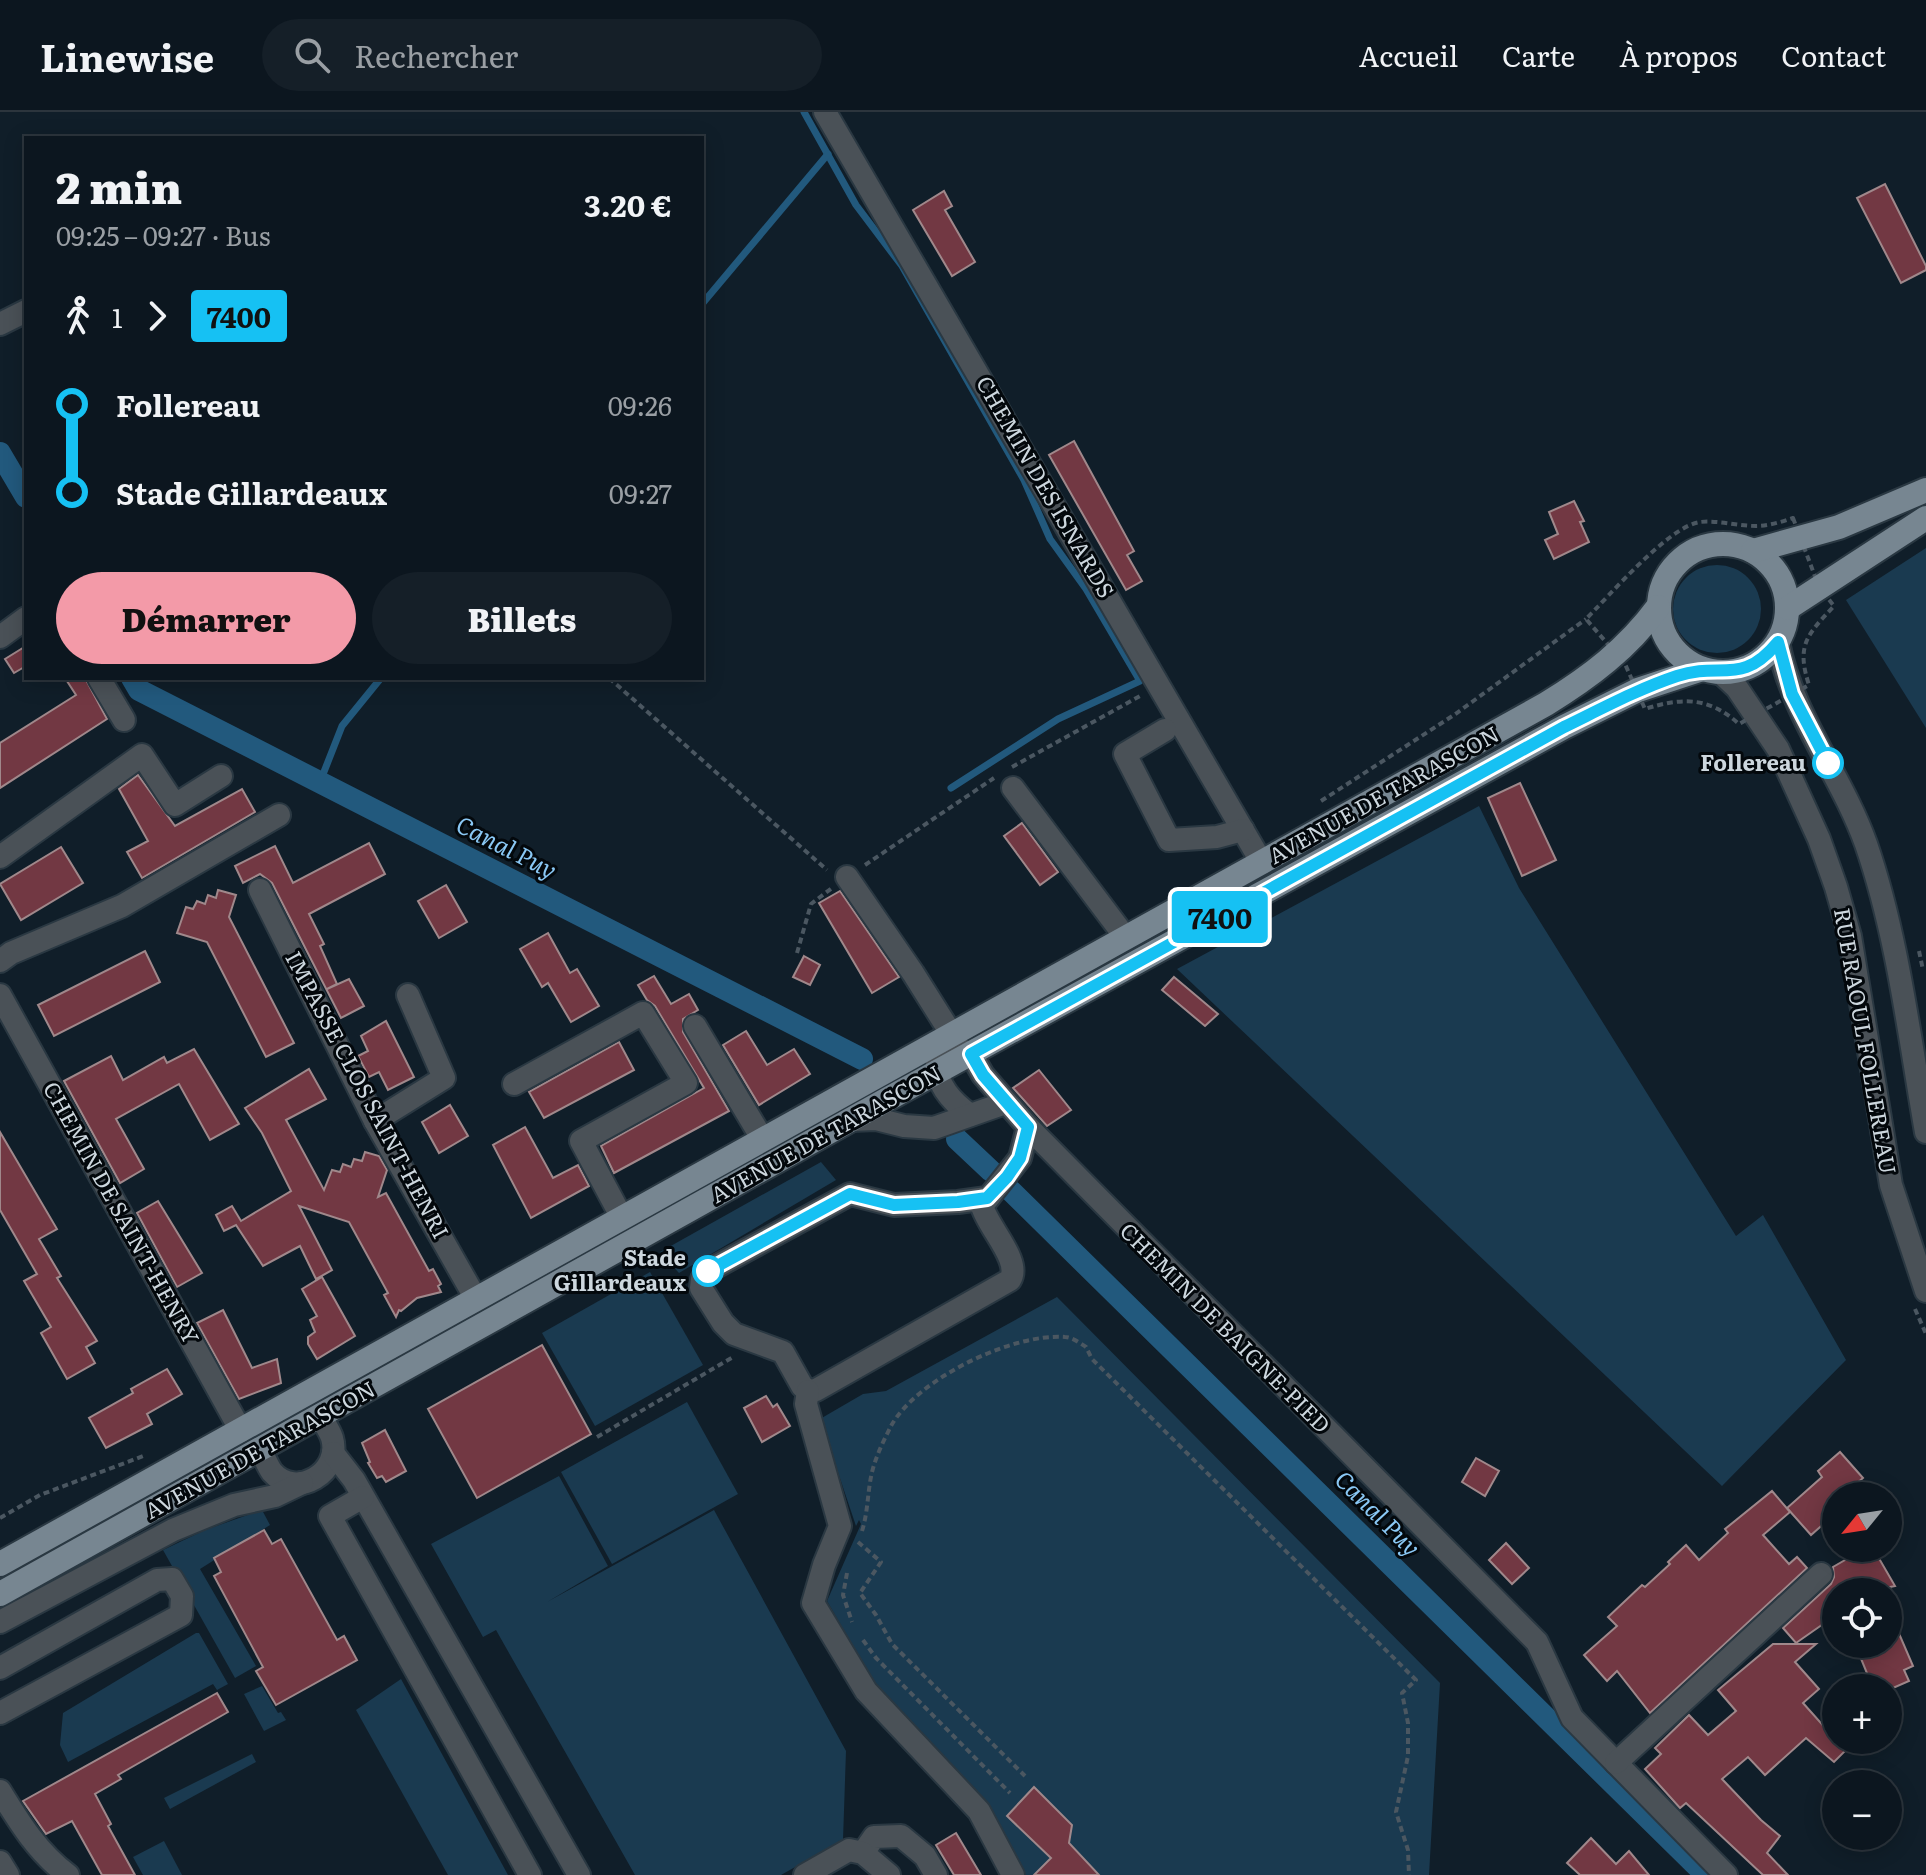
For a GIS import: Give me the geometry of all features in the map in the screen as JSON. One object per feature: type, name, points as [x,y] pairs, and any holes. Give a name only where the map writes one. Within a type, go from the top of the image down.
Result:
[{"type":"main road","points":[[1753,551],[1839,527],[1926,490]]},
{"type":"main road","points":[[1788,608],[1926,518]]},
{"type":"main road","points":[[1716,543],[1735,544],[1753,551],[1771,565],[1783,585],[1788,608],[1778,642],[1754,665],[1738,671],[1712,671],[1684,660],[1670,645],[1661,627],[1658,607],[1661,589],[1669,572],[1682,557],[1716,543]]},
{"type":"main road","name":"AVENUE DE TARASCON","points":[[0,1564],[941,1044],[1546,704],[1618,655],[1638,635],[1658,607]]},
{"type":"main road","name":"AVENUE DE TARASCON","points":[[0,1594],[1564,727],[1638,690],[1712,671]]},
{"type":"street","name":"CHEMIN DES ISNARDS","points":[[825,112],[1262,863]]},
{"type":"street","points":[[0,324],[24,312]]},
{"type":"street","points":[[0,637],[24,619]]},
{"type":"street","name":"RUE RAOUL FOLLEREAU","points":[[1778,642],[1792,694],[1845,795],[1879,884],[1891,931],[1926,1132]]},
{"type":"street","name":"RUE RAOUL FOLLEREAU","points":[[1712,671],[1737,688],[1756,714],[1778,749],[1819,839],[1847,924],[1891,1185],[1926,1291]]},
{"type":"street","points":[[100,680],[124,720]]},
{"type":"street","points":[[1165,730],[1125,754],[1169,840],[1217,837],[1243,830]]},
{"type":"street","points":[[0,857],[142,755],[175,805],[221,776]]},
{"type":"street","points":[[1013,788],[1126,938]]},
{"type":"street","points":[[0,961],[11,953],[122,906],[279,815]]},
{"type":"street","points":[[844,879],[913,973],[941,1044],[939,1072],[949,1098],[970,1115]]},
{"type":"street","name":"IMPASSE CLOS SAINT-HENRI","points":[[260,890],[375,1121],[476,1299]]},
{"type":"street","name":"CHEMIN DE SAINT-HENRY","points":[[0,995],[241,1431]]},
{"type":"street","points":[[375,1121],[444,1078],[408,995]]},
{"type":"street","points":[[514,1084],[643,1013],[686,1083],[581,1141],[622,1218]]},
{"type":"street","points":[[695,1026],[763,1140]]},
{"type":"street","points":[[941,1044],[971,1054]]},
{"type":"street","name":"CHEMIN DE BAIGNE-PIED","points":[[971,1054],[983,1075],[1028,1127],[1537,1642],[1572,1718],[1726,1875]]},
{"type":"street","points":[[851,1120],[876,1119],[917,1128],[934,1128],[1005,1103]]},
{"type":"street","points":[[987,1198],[894,1205],[850,1194],[708,1271],[702,1279],[701,1288],[723,1323],[734,1334],[783,1352],[802,1386],[808,1391],[816,1390],[1010,1280],[1014,1274],[1014,1263],[984,1215],[982,1206],[1020,1158],[1028,1127]]},
{"type":"street","points":[[808,1391],[806,1404],[840,1526],[813,1603],[866,1691],[979,1811],[1013,1875]]},
{"type":"street","points":[[0,1622],[173,1530],[234,1505],[275,1496],[317,1479],[328,1468],[333,1453],[332,1438],[320,1416]]},
{"type":"street","points":[[260,1449],[273,1473],[286,1481],[302,1483]]},
{"type":"street","points":[[333,1453],[354,1480],[579,1875]]},
{"type":"street","points":[[363,1497],[330,1516],[530,1875]]},
{"type":"street","points":[[1616,1763],[1821,1574]]},
{"type":"street","points":[[0,1668],[157,1580],[172,1579],[182,1596],[181,1615],[0,1713]]},
{"type":"street","points":[[0,1791],[21,1826],[51,1863],[68,1875]]},
{"type":"street","points":[[863,1853],[874,1837],[901,1836],[925,1856],[936,1875]]},
{"type":"street","points":[[805,1875],[849,1850],[863,1853],[889,1875]]},
{"type":"street","points":[[0,1862],[8,1875]]},
{"type":"path","points":[[1793,518],[1801,539],[1819,587],[1834,606],[1812,629],[1803,648],[1802,663],[1809,685],[1739,724],[1724,710],[1708,703],[1689,700],[1645,709],[1625,664],[1586,619],[1670,537],[1696,522],[1719,521],[1758,526],[1793,518]]},
{"type":"path","points":[[611,680],[844,879]]},
{"type":"path","points":[[797,953],[811,904],[844,879],[1005,771],[1160,685]]},
{"type":"path","points":[[855,1552],[867,1515],[874,1464],[888,1432],[903,1411],[940,1377],[1011,1345],[1067,1337],[1086,1347],[1092,1359],[1416,1680],[1402,1693],[1408,1723],[1408,1756],[1396,1803],[1408,1850],[1409,1875]]},
{"type":"path","points":[[597,1437],[760,1342]]},
{"type":"path","points":[[840,1526],[881,1562],[860,1593],[892,1644],[1025,1776]]},
{"type":"path","points":[[850,1563],[843,1595],[846,1610],[856,1630],[876,1658],[1010,1793]]},
{"type":"shaded area","points":[[1926,548],[1926,728],[1846,600]]},
{"type":"shaded area","points":[[1717,565],[1734,568],[1748,578],[1758,592],[1761,609],[1758,626],[1748,640],[1734,650],[1717,653],[1700,650],[1686,640],[1676,626],[1673,609],[1676,592],[1686,578],[1700,568]]},
{"type":"shaded area","points":[[1479,806],[1519,888],[1736,1236],[1763,1215],[1846,1360],[1722,1486],[1177,969]]},
{"type":"shaded area","points":[[821,1162],[836,1180],[679,1273],[660,1252]]},
{"type":"shaded area","points":[[650,1272],[703,1365],[595,1426],[542,1333]]},
{"type":"shaded area","points":[[1057,1297],[1440,1683],[1429,1875],[1026,1875],[986,1805],[874,1683],[827,1601],[861,1524],[859,1520],[856,1526],[820,1419],[863,1394],[886,1391]]},
{"type":"shaded area","points":[[687,1402],[738,1494],[612,1564],[561,1472]]},
{"type":"shaded area","points":[[559,1476],[608,1566],[547,1602],[714,1510],[846,1751],[843,1840],[781,1875],[635,1875],[496,1630],[483,1637],[431,1544]]},
{"type":"shaded area","points":[[262,1510],[270,1525],[200,1569],[256,1666],[235,1678],[163,1550],[205,1530]]},
{"type":"shaded area","points":[[199,1633],[228,1684],[217,1690],[213,1684],[68,1762],[60,1745],[63,1713]]},
{"type":"shaded area","points":[[401,1679],[508,1875],[448,1875],[356,1710]]},
{"type":"shaded area","points":[[262,1686],[278,1713],[281,1712],[286,1720],[264,1731],[244,1694]]},
{"type":"shaded area","points":[[252,1754],[256,1762],[170,1809],[164,1798]]},
{"type":"shaded area","points":[[164,1841],[182,1875],[143,1875],[133,1857]]},
{"type":"building","points":[[1885,184],[1926,266],[1926,270],[1901,283],[1857,198]]},
{"type":"building","points":[[944,191],[952,206],[945,210],[975,262],[952,276],[913,210]]},
{"type":"building","points":[[1074,441],[1134,551],[1127,555],[1142,581],[1126,590],[1049,455]]},
{"type":"building","points":[[1574,501],[1584,521],[1580,522],[1589,542],[1554,559],[1545,540],[1558,534],[1549,512]]},
{"type":"building","points":[[24,647],[24,667],[14,673],[5,659]]},
{"type":"building","points":[[66,680],[86,680],[107,719],[0,788],[0,743],[76,695]]},
{"type":"building","points":[[138,775],[175,826],[242,789],[255,812],[142,878],[127,852],[148,841],[119,789]]},
{"type":"building","points":[[1520,783],[1556,860],[1522,876],[1488,798]]},
{"type":"building","points":[[1022,823],[1058,872],[1040,885],[1004,836]]},
{"type":"building","points":[[369,843],[385,874],[309,914],[324,944],[320,946],[337,984],[327,989],[349,979],[364,1006],[341,1018],[272,883],[260,874],[243,883],[235,866],[275,846],[293,883]]},
{"type":"building","points":[[61,847],[83,883],[21,920],[0,884]]},
{"type":"building","points":[[446,885],[467,922],[439,938],[418,901]]},
{"type":"building","points":[[218,890],[236,895],[229,917],[294,1043],[266,1057],[207,942],[177,933],[186,907],[193,909],[197,901],[205,904],[208,895],[216,898]]},
{"type":"building","points":[[840,891],[899,977],[872,993],[819,903]]},
{"type":"building","points":[[548,933],[570,973],[577,969],[599,1006],[571,1022],[548,983],[542,987],[520,949]]},
{"type":"building","points":[[145,951],[160,982],[54,1036],[38,1005]]},
{"type":"building","points":[[804,956],[820,965],[810,985],[793,977]]},
{"type":"building","points":[[654,976],[671,1004],[689,994],[698,1010],[683,1019],[683,1032],[729,1111],[614,1173],[601,1146],[704,1088],[655,1006],[647,1000],[638,985]]},
{"type":"building","points":[[1174,977],[1218,1014],[1205,1026],[1162,990]]},
{"type":"building","points":[[386,1021],[414,1077],[388,1090],[379,1072],[369,1077],[358,1056],[368,1051],[361,1036]]},
{"type":"building","points":[[746,1031],[767,1065],[794,1049],[810,1074],[759,1105],[723,1045]]},
{"type":"building","points":[[619,1042],[634,1070],[544,1118],[529,1092]]},
{"type":"building","points":[[194,1049],[239,1124],[210,1140],[179,1084],[116,1119],[144,1169],[120,1183],[64,1081],[111,1056],[123,1080],[164,1057],[167,1063]]},
{"type":"building","points":[[309,1069],[326,1099],[286,1120],[324,1190],[332,1170],[340,1172],[343,1164],[351,1167],[354,1159],[362,1161],[365,1152],[379,1156],[387,1170],[378,1197],[386,1193],[429,1271],[433,1269],[441,1284],[438,1286],[441,1292],[417,1298],[399,1310],[396,1317],[384,1295],[388,1293],[349,1222],[299,1206],[332,1270],[316,1279],[300,1246],[263,1266],[236,1225],[224,1231],[216,1215],[232,1206],[241,1221],[291,1191],[262,1133],[245,1108]]},
{"type":"building","points":[[1039,1070],[1071,1110],[1047,1126],[1013,1088]]},
{"type":"building","points":[[450,1105],[468,1136],[439,1153],[422,1122]]},
{"type":"building","points":[[525,1127],[553,1178],[578,1165],[589,1186],[531,1218],[493,1145]]},
{"type":"building","points":[[0,1132],[57,1229],[39,1239],[61,1276],[57,1278],[97,1341],[86,1347],[95,1363],[67,1379],[41,1333],[51,1327],[24,1281],[37,1274],[0,1210]]},
{"type":"building","points":[[158,1201],[202,1273],[177,1287],[137,1213]]},
{"type":"building","points":[[322,1277],[355,1336],[317,1359],[308,1344],[308,1337],[315,1332],[310,1320],[317,1316],[302,1289]]},
{"type":"building","points":[[223,1310],[252,1368],[277,1359],[281,1383],[239,1399],[197,1323]]},
{"type":"building","points":[[542,1345],[591,1434],[477,1498],[428,1409]]},
{"type":"building","points":[[167,1369],[182,1394],[147,1414],[152,1424],[106,1448],[89,1418]]},
{"type":"building","points":[[766,1396],[773,1407],[777,1404],[790,1426],[762,1442],[744,1408]]},
{"type":"building","points":[[385,1430],[406,1471],[386,1482],[382,1476],[377,1478],[362,1443]]},
{"type":"building","points":[[1840,1452],[1863,1478],[1858,1482],[1822,1482],[1822,1525],[1811,1535],[1787,1508],[1822,1477],[1818,1471]]},
{"type":"building","points":[[1476,1458],[1499,1471],[1485,1496],[1462,1482]]},
{"type":"building","points":[[1772,1491],[1790,1512],[1763,1535],[1789,1564],[1797,1557],[1807,1568],[1650,1713],[1617,1671],[1607,1681],[1584,1655],[1617,1626],[1608,1617],[1670,1564],[1668,1562],[1686,1545],[1699,1560],[1728,1533],[1725,1529]]},
{"type":"building","points":[[264,1530],[272,1544],[281,1539],[337,1640],[344,1636],[357,1660],[276,1705],[256,1671],[263,1667],[214,1576],[221,1572],[214,1558]]},
{"type":"building","points":[[1506,1543],[1529,1568],[1512,1584],[1489,1560]]},
{"type":"building","points":[[1842,1562],[1881,1562],[1890,1578],[1834,1578],[1833,1567]]},
{"type":"building","points":[[1822,1592],[1822,1625],[1796,1643],[1783,1628]]},
{"type":"building","points":[[1902,1640],[1913,1666],[1904,1670],[1909,1681],[1902,1684],[1902,1674],[1867,1674],[1861,1658],[1902,1658]]},
{"type":"building","points":[[1773,1644],[1816,1644],[1795,1662],[1819,1689],[1803,1703],[1822,1724],[1822,1752],[1806,1738],[1765,1775],[1748,1757],[1722,1779],[1780,1836],[1767,1853],[1788,1875],[1763,1875],[1686,1803],[1680,1808],[1645,1769],[1661,1754],[1655,1748],[1689,1715],[1708,1735],[1736,1711],[1718,1690]]},
{"type":"building","points":[[217,1693],[228,1712],[118,1775],[121,1779],[95,1794],[111,1824],[108,1826],[135,1875],[102,1875],[72,1821],[46,1834],[23,1801]]},
{"type":"building","points":[[1825,1754],[1842,1754],[1834,1762]]},
{"type":"building","points":[[1034,1787],[1072,1825],[1069,1843],[1099,1875],[1034,1875],[1051,1858],[1007,1816]]},
{"type":"building","points":[[956,1833],[981,1875],[954,1875],[936,1845]]},
{"type":"building","points":[[1591,1838],[1616,1864],[1629,1851],[1649,1875],[1580,1875],[1567,1863]]},
{"type":"waterway","points":[[804,112],[856,205],[902,266],[1024,480],[1050,539],[1086,589],[1140,681],[1058,719],[951,788]]},
{"type":"waterway","points":[[704,302],[828,154]]},
{"type":"waterway","name":"Canal Puy","points":[[0,453],[24,494]]},
{"type":"waterway","name":"Canal Puy","points":[[133,680],[139,690],[862,1059]]},
{"type":"waterway","points":[[320,782],[342,726],[379,680]]},
{"type":"waterway","name":"Canal Puy","points":[[957,1139],[991,1171]]},
{"type":"waterway","name":"Canal Puy","points":[[1011,1191],[1706,1875]]},
{"type":"bus line","name":"7400","points":[[708,1271],[850,1194],[857,1193],[894,1205],[987,1198],[1020,1158],[1028,1127],[983,1075],[971,1054],[1564,727],[1638,690],[1702,669],[1721,673],[1738,671],[1754,665],[1778,642],[1792,694],[1828,763]]},
{"type":"place","name":"Follereau","points":[[1828,763]]},
{"type":"place","name":"Stade Gillardeaux","points":[[708,1271]]}]
